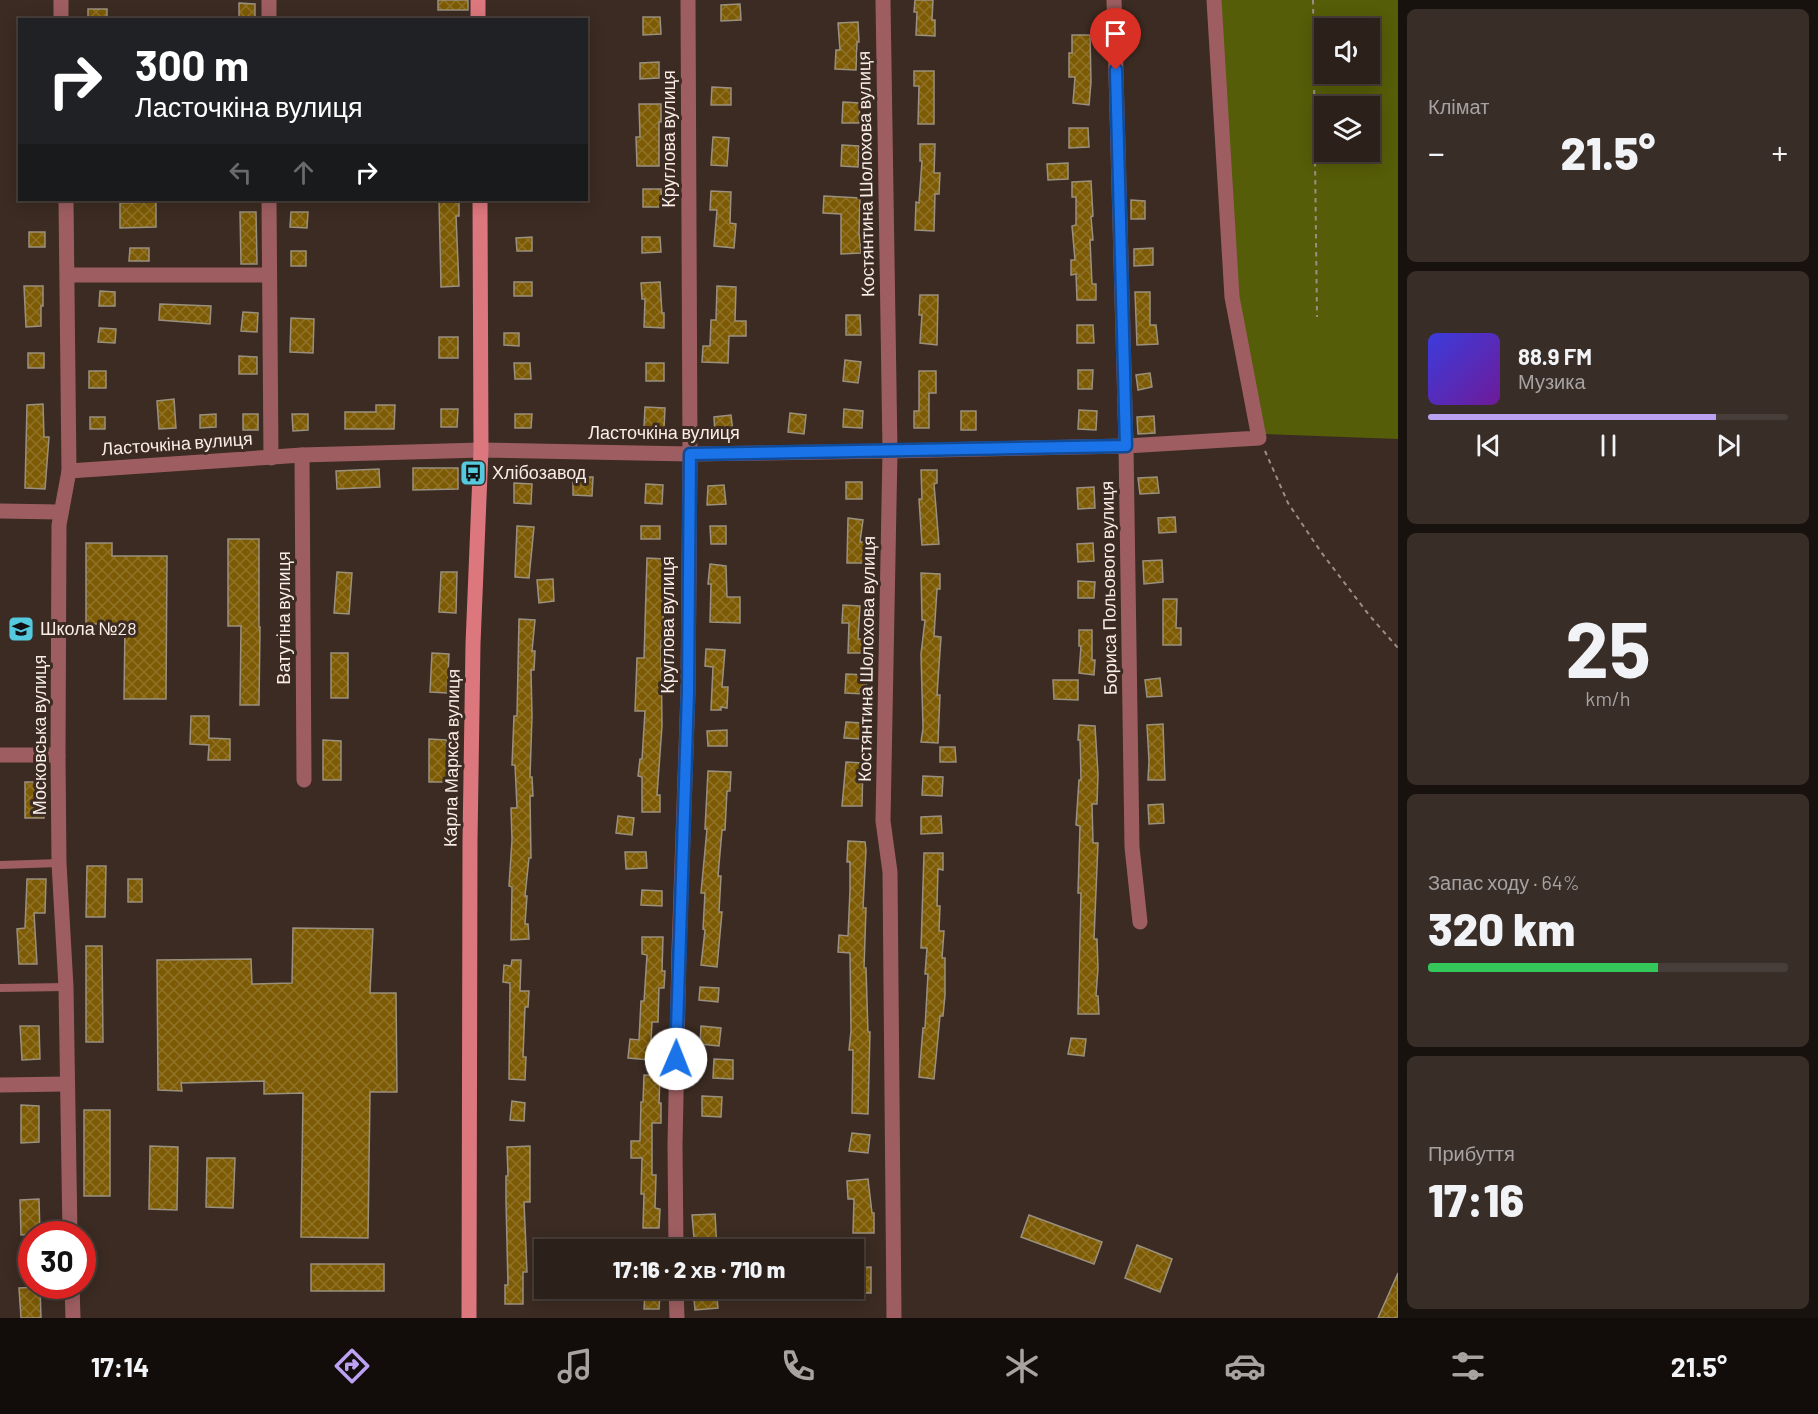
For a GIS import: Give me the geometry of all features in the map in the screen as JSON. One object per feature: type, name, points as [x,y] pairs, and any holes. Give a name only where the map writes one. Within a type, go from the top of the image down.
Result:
[{"type":"street","points":[[61,0],[61,18]]},
{"type":"street","points":[[269,0],[269,18]]},
{"type":"street","points":[[478,0],[478,18]]},
{"type":"street","name":"Круглова вулиця","points":[[676,1239],[678,951],[688,692],[690,454],[688,0]]},
{"type":"street","name":"Костянтина Шолохова вулиця","points":[[883,0],[890,451],[883,821],[890,872],[894,1318]]},
{"type":"street","name":"Бориса Польового вулиця","points":[[1114,0],[1126,446],[1132,847],[1140,922]]},
{"type":"street","points":[[1214,0],[1232,297],[1259,438]]},
{"type":"street","name":"Московська вулиця","points":[[66,201],[69,471],[60,512],[58,755],[59,864],[66,987],[70,1221]]},
{"type":"street","points":[[269,201],[271,458]]},
{"type":"street","name":"Карла Маркса вулиця","points":[[469,1318],[470,818],[473,644],[481,450],[480,201]]},
{"type":"street","points":[[68,275],[268,275]]},
{"type":"street","name":"Ласточкіна вулиця","points":[[69,471],[302,455],[481,450],[690,454],[890,451],[1126,446],[1259,438]]},
{"type":"street","name":"Ватутіна вулиця","points":[[302,455],[304,780]]},
{"type":"street","points":[[0,511],[60,512]]},
{"type":"street","points":[[0,755],[58,755]]},
{"type":"street","points":[[0,1085],[66,1084]]},
{"type":"street","points":[[72,1299],[73,1318]]},
{"type":"street","points":[[676,1299],[676,1318]]},
{"type":"lane","points":[[0,866],[59,864]]},
{"type":"lane","points":[[0,988],[66,987]]},
{"type":"path","points":[[1313,0],[1317,317]]},
{"type":"path","points":[[1259,438],[1288,503],[1369,615],[1398,648]]},
{"type":"green space","points":[[1220,0],[1398,0],[1398,439],[1265,434],[1237,297]]},
{"type":"building","points":[[438,0],[468,0],[468,10],[438,10]]},
{"type":"building","points":[[915,0],[933,0],[932,20],[935,20],[935,36],[916,35]]},
{"type":"building","points":[[239,3],[255,4],[255,18],[239,18]]},
{"type":"building","points":[[740,4],[741,20],[721,21],[721,5]]},
{"type":"building","points":[[88,9],[107,9],[107,18],[88,18]]},
{"type":"building","points":[[643,17],[660,17],[661,34],[643,35]]},
{"type":"building","points":[[858,22],[859,42],[857,42],[856,70],[835,69],[836,50],[840,50],[838,23]]},
{"type":"building","points":[[1072,35],[1090,35],[1089,105],[1073,103],[1075,77],[1069,77]]},
{"type":"building","points":[[659,62],[659,78],[640,79],[640,63]]},
{"type":"building","points":[[914,71],[934,71],[934,124],[918,124],[919,86],[914,86]]},
{"type":"building","points":[[712,87],[731,88],[731,105],[711,105]]},
{"type":"building","points":[[843,102],[860,103],[859,123],[842,123]]},
{"type":"building","points":[[639,104],[661,104],[659,166],[637,166],[636,137],[640,137]]},
{"type":"building","points":[[1069,128],[1088,128],[1089,147],[1069,148]]},
{"type":"building","points":[[713,137],[729,138],[727,166],[711,165]]},
{"type":"building","points":[[920,144],[935,144],[934,173],[940,173],[939,194],[935,194],[934,231],[915,230],[916,202],[919,203],[922,161],[920,161]]},
{"type":"building","points":[[842,145],[859,146],[858,167],[841,166]]},
{"type":"building","points":[[1068,163],[1068,179],[1048,180],[1047,164]]},
{"type":"building","points":[[1091,181],[1093,240],[1090,240],[1092,284],[1096,284],[1096,300],[1077,300],[1076,274],[1071,275],[1071,260],[1075,260],[1072,226],[1076,225],[1076,197],[1072,197],[1072,182]]},
{"type":"building","points":[[643,189],[661,189],[662,207],[643,207]]},
{"type":"building","points":[[711,191],[731,192],[730,223],[736,224],[734,248],[714,246],[717,210],[710,210]]},
{"type":"building","points":[[824,196],[860,198],[861,253],[841,254],[841,214],[823,213]]},
{"type":"building","points":[[1131,200],[1145,201],[1145,219],[1131,219]]},
{"type":"building","points":[[439,201],[459,201],[459,216],[456,216],[459,286],[441,287]]},
{"type":"building","points":[[156,202],[156,227],[120,228],[120,203]]},
{"type":"building","points":[[240,212],[256,212],[257,264],[241,264]]},
{"type":"building","points":[[291,212],[308,212],[307,228],[290,227]]},
{"type":"building","points":[[29,232],[45,232],[45,247],[29,247]]},
{"type":"building","points":[[532,237],[532,251],[517,251],[516,238]]},
{"type":"building","points":[[642,237],[660,237],[661,252],[642,253]]},
{"type":"building","points":[[130,248],[149,248],[149,261],[129,261]]},
{"type":"building","points":[[1153,248],[1153,265],[1134,266],[1134,249]]},
{"type":"building","points":[[291,251],[306,251],[306,266],[291,266]]},
{"type":"building","points":[[514,282],[532,282],[532,296],[514,296]]},
{"type":"building","points":[[660,282],[664,328],[644,327],[645,299],[642,299],[641,283]]},
{"type":"building","points":[[24,286],[43,286],[41,326],[26,327]]},
{"type":"building","points":[[717,286],[736,287],[735,321],[746,321],[746,336],[729,336],[728,363],[702,362],[703,346],[710,346],[711,320],[716,320]]},
{"type":"building","points":[[100,291],[115,292],[115,306],[99,306]]},
{"type":"building","points":[[1135,292],[1150,292],[1150,325],[1156,325],[1158,344],[1137,345]]},
{"type":"building","points":[[920,295],[938,295],[937,345],[920,343],[922,315],[919,315]]},
{"type":"building","points":[[160,304],[211,306],[210,324],[159,320]]},
{"type":"building","points":[[243,312],[258,313],[257,332],[241,331]]},
{"type":"building","points":[[846,315],[860,315],[861,335],[846,335]]},
{"type":"building","points":[[291,318],[314,319],[313,353],[290,352]]},
{"type":"building","points":[[1077,325],[1093,325],[1094,343],[1077,343]]},
{"type":"building","points":[[100,328],[116,329],[115,343],[98,342]]},
{"type":"building","points":[[504,333],[519,333],[519,346],[504,345]]},
{"type":"building","points":[[439,337],[458,337],[458,358],[439,358]]},
{"type":"building","points":[[28,353],[44,353],[44,368],[28,368]]},
{"type":"building","points":[[239,356],[257,357],[257,374],[239,374]]},
{"type":"building","points":[[845,360],[861,362],[858,383],[843,381]]},
{"type":"building","points":[[514,363],[530,363],[531,379],[515,379]]},
{"type":"building","points":[[646,363],[664,363],[664,381],[646,381]]},
{"type":"building","points":[[1078,370],[1093,370],[1092,389],[1078,389]]},
{"type":"building","points":[[89,371],[106,371],[106,388],[89,388]]},
{"type":"building","points":[[919,371],[936,371],[936,393],[929,393],[929,428],[914,428],[914,411],[919,411]]},
{"type":"building","points":[[1150,373],[1152,387],[1138,390],[1136,375]]},
{"type":"building","points":[[174,399],[176,428],[159,429],[157,401]]},
{"type":"building","points":[[43,404],[44,437],[49,437],[45,489],[25,488],[27,405]]},
{"type":"building","points":[[376,405],[395,405],[394,429],[345,429],[345,412],[376,412]]},
{"type":"building","points":[[645,407],[665,408],[664,428],[644,427]]},
{"type":"building","points":[[441,409],[458,409],[457,427],[441,427]]},
{"type":"building","points":[[844,409],[863,411],[862,428],[843,427]]},
{"type":"building","points":[[1079,410],[1097,411],[1096,430],[1078,429]]},
{"type":"building","points":[[961,411],[976,411],[976,430],[961,430]]},
{"type":"building","points":[[790,413],[806,415],[804,434],[788,432]]},
{"type":"building","points":[[216,414],[216,427],[200,428],[200,415]]},
{"type":"building","points":[[243,414],[258,414],[258,430],[243,430]]},
{"type":"building","points":[[292,414],[308,414],[308,430],[293,431]]},
{"type":"building","points":[[515,414],[532,414],[531,428],[515,428]]},
{"type":"building","points":[[731,415],[733,432],[715,434],[714,417]]},
{"type":"building","points":[[1154,416],[1155,433],[1138,434],[1137,417]]},
{"type":"building","points":[[90,417],[105,417],[105,429],[90,429]]},
{"type":"building","points":[[413,468],[458,468],[458,489],[413,490]]},
{"type":"building","points":[[379,469],[380,487],[337,489],[336,471]]},
{"type":"building","points":[[921,470],[937,470],[937,483],[934,484],[939,544],[922,545],[919,499],[922,499]]},
{"type":"building","points":[[573,477],[593,477],[592,496],[573,495]]},
{"type":"building","points":[[1157,477],[1159,493],[1140,494],[1138,478]]},
{"type":"building","points":[[846,482],[862,482],[862,499],[846,499]]},
{"type":"building","points":[[514,483],[532,484],[531,504],[514,503]]},
{"type":"building","points":[[646,484],[663,485],[662,504],[645,503]]},
{"type":"building","points":[[724,485],[726,504],[707,505],[708,486]]},
{"type":"building","points":[[1094,487],[1095,508],[1078,509],[1077,488]]},
{"type":"building","points":[[1175,517],[1176,532],[1159,533],[1158,518]]},
{"type":"building","points":[[848,518],[863,520],[860,542],[864,542],[864,563],[847,563]]},
{"type":"building","points":[[517,526],[534,527],[529,578],[515,577]]},
{"type":"building","points":[[641,526],[660,526],[660,539],[641,539]]},
{"type":"building","points":[[710,526],[726,526],[726,544],[711,544]]},
{"type":"building","points":[[228,539],[259,539],[259,705],[240,705],[241,626],[228,626]]},
{"type":"building","points":[[86,543],[112,543],[112,556],[167,556],[166,699],[124,699],[125,624],[86,624]]},
{"type":"building","points":[[1093,543],[1094,561],[1078,562],[1077,544]]},
{"type":"building","points":[[647,558],[665,559],[663,621],[665,621],[665,641],[661,641],[662,726],[657,795],[660,795],[660,812],[642,812],[642,777],[638,776],[640,759],[642,759],[645,711],[635,711],[637,658],[644,658]]},
{"type":"building","points":[[1162,560],[1163,582],[1144,584],[1143,561]]},
{"type":"building","points":[[710,564],[726,566],[727,597],[740,597],[740,623],[710,622],[711,584],[708,584]]},
{"type":"building","points":[[337,572],[352,573],[349,614],[334,613]]},
{"type":"building","points":[[441,572],[457,572],[456,613],[439,612]]},
{"type":"building","points":[[921,573],[940,574],[934,636],[941,637],[937,695],[940,695],[938,743],[921,742],[923,728],[921,654],[925,620],[922,620]]},
{"type":"building","points":[[553,579],[554,601],[539,603],[537,580]]},
{"type":"building","points":[[1078,581],[1095,582],[1094,598],[1078,598]]},
{"type":"building","points":[[1163,599],[1177,599],[1176,628],[1181,628],[1181,645],[1163,645]]},
{"type":"building","points":[[843,605],[860,606],[858,639],[863,639],[862,653],[848,653],[849,623],[842,623]]},
{"type":"building","points":[[519,619],[535,620],[532,651],[535,651],[534,670],[531,670],[530,777],[532,777],[533,796],[530,796],[531,858],[529,858],[525,896],[527,896],[525,924],[528,924],[529,939],[511,940],[512,887],[509,886],[512,840],[511,808],[517,808],[515,765],[512,765],[514,716],[517,716]]},
{"type":"building","points":[[1079,630],[1092,630],[1094,675],[1079,673],[1081,646],[1079,646]]},
{"type":"building","points":[[706,649],[725,650],[722,687],[728,687],[727,708],[721,707],[721,710],[711,710],[713,667],[705,666]]},
{"type":"building","points":[[331,653],[348,653],[348,698],[331,698]]},
{"type":"building","points":[[432,653],[449,654],[447,693],[430,692]]},
{"type":"building","points":[[846,674],[867,675],[866,694],[845,693]]},
{"type":"building","points":[[1160,678],[1162,696],[1147,697],[1145,680]]},
{"type":"building","points":[[1053,680],[1078,680],[1078,700],[1054,699]]},
{"type":"building","points":[[191,716],[209,716],[209,738],[230,739],[230,760],[208,760],[209,745],[190,744]]},
{"type":"building","points":[[846,722],[862,723],[861,739],[844,738]]},
{"type":"building","points":[[1163,724],[1165,780],[1148,780],[1147,725]]},
{"type":"building","points":[[1079,725],[1095,726],[1097,804],[1092,804],[1093,843],[1098,843],[1094,939],[1097,939],[1096,996],[1098,996],[1099,1014],[1078,1014],[1081,893],[1078,893],[1080,826],[1076,825],[1079,780],[1081,780]]},
{"type":"building","points":[[727,730],[727,746],[708,746],[707,731]]},
{"type":"building","points":[[429,739],[447,740],[447,782],[429,782]]},
{"type":"building","points":[[323,740],[341,741],[341,780],[323,780]]},
{"type":"building","points":[[940,747],[955,747],[956,762],[940,762]]},
{"type":"building","points":[[846,762],[863,763],[862,806],[842,806]]},
{"type":"building","points":[[708,771],[731,772],[718,876],[721,876],[719,912],[722,912],[717,967],[701,965],[705,930],[703,929],[705,893],[701,893],[707,829],[705,829]]},
{"type":"building","points":[[923,776],[943,777],[942,796],[922,795]]},
{"type":"building","points":[[25,782],[44,782],[44,818],[25,818]]},
{"type":"building","points":[[1163,804],[1164,823],[1149,824],[1148,805]]},
{"type":"building","points":[[618,816],[634,818],[632,835],[616,833]]},
{"type":"building","points":[[941,816],[942,833],[921,834],[921,817]]},
{"type":"building","points":[[848,841],[865,842],[866,850],[863,908],[866,908],[864,968],[866,968],[868,1032],[870,1032],[868,1114],[852,1113],[853,1050],[849,1050],[851,1031],[850,953],[838,952],[839,935],[848,936],[850,862],[847,862]]},
{"type":"building","points":[[625,852],[646,852],[647,868],[626,869]]},
{"type":"building","points":[[924,853],[943,853],[943,870],[938,869],[937,906],[940,906],[939,931],[944,931],[942,958],[945,958],[945,995],[943,1016],[940,1016],[934,1079],[919,1077],[928,974],[925,974],[927,948],[921,948]]},
{"type":"building","points":[[87,866],[106,866],[105,917],[86,917]]},
{"type":"building","points":[[27,879],[46,879],[45,913],[34,913],[37,964],[19,964],[17,929],[25,928]]},
{"type":"building","points":[[128,879],[142,879],[142,902],[128,902]]},
{"type":"building","points":[[642,890],[662,891],[662,906],[641,905]]},
{"type":"building","points":[[293,928],[373,929],[370,993],[396,993],[397,1092],[370,1092],[368,1238],[301,1237],[303,1093],[264,1094],[264,1081],[181,1083],[182,1091],[158,1090],[157,960],[251,959],[252,984],[292,983]]},
{"type":"building","points":[[642,937],[663,937],[664,988],[659,988],[658,1022],[652,1022],[650,1060],[628,1058],[630,1039],[639,1040],[641,1001],[644,1001],[647,955],[642,954]]},
{"type":"building","points":[[86,946],[102,946],[103,1042],[86,1042]]},
{"type":"building","points":[[512,960],[521,960],[520,991],[529,991],[528,1007],[525,1007],[523,1057],[526,1057],[525,1080],[509,1079],[510,983],[503,982],[504,965],[511,966]]},
{"type":"building","points":[[700,987],[719,988],[718,1002],[699,1000]]},
{"type":"building","points":[[20,1026],[39,1026],[40,1059],[22,1060]]},
{"type":"building","points":[[701,1026],[721,1028],[719,1046],[700,1044]]},
{"type":"building","points":[[1071,1038],[1086,1039],[1084,1056],[1068,1054]]},
{"type":"building","points":[[714,1059],[733,1060],[733,1079],[713,1078]]},
{"type":"building","points":[[644,1075],[660,1076],[661,1123],[652,1123],[652,1175],[656,1175],[655,1208],[660,1209],[659,1228],[643,1228],[642,1158],[631,1158],[631,1141],[640,1141]]},
{"type":"building","points":[[702,1096],[722,1097],[721,1117],[702,1116]]},
{"type":"building","points":[[512,1101],[525,1103],[524,1121],[510,1120]]},
{"type":"building","points":[[21,1105],[39,1106],[39,1142],[21,1143]]},
{"type":"building","points":[[84,1110],[110,1110],[110,1196],[84,1196]]},
{"type":"building","points":[[852,1133],[870,1135],[868,1153],[849,1151]]},
{"type":"building","points":[[150,1146],[178,1147],[177,1210],[149,1209]]},
{"type":"building","points":[[530,1146],[530,1202],[524,1202],[527,1272],[523,1272],[523,1304],[505,1304],[505,1285],[508,1285],[507,1147]]},
{"type":"building","points":[[207,1158],[235,1158],[233,1208],[206,1207]]},
{"type":"building","points":[[868,1179],[872,1213],[874,1213],[874,1233],[853,1233],[854,1199],[848,1199],[847,1181]]},
{"type":"building","points":[[39,1199],[40,1221],[21,1221],[20,1200]]},
{"type":"building","points":[[715,1214],[716,1239],[694,1239],[692,1215]]},
{"type":"building","points":[[1029,1215],[1102,1242],[1094,1264],[1021,1237]]},
{"type":"building","points":[[1137,1245],[1172,1259],[1160,1292],[1125,1278]]},
{"type":"building","points":[[311,1264],[384,1264],[384,1291],[311,1291]]},
{"type":"building","points":[[864,1267],[871,1267],[871,1293],[864,1293]]},
{"type":"building","points":[[1398,1273],[1398,1318],[1378,1318]]},
{"type":"building","points":[[20,1299],[40,1299],[41,1318],[21,1318]]},
{"type":"building","points":[[645,1299],[660,1299],[659,1309],[644,1309]]},
{"type":"building","points":[[694,1299],[717,1299],[718,1308],[695,1310]]},
{"type":"place","name":"Хлібозавод","points":[[473,473]]},
{"type":"place","name":"Школа №28","points":[[21,629]]},
{"type":"route","points":[[676,1059],[688,692],[687,573],[690,454],[1126,446],[1116,70]]}]
